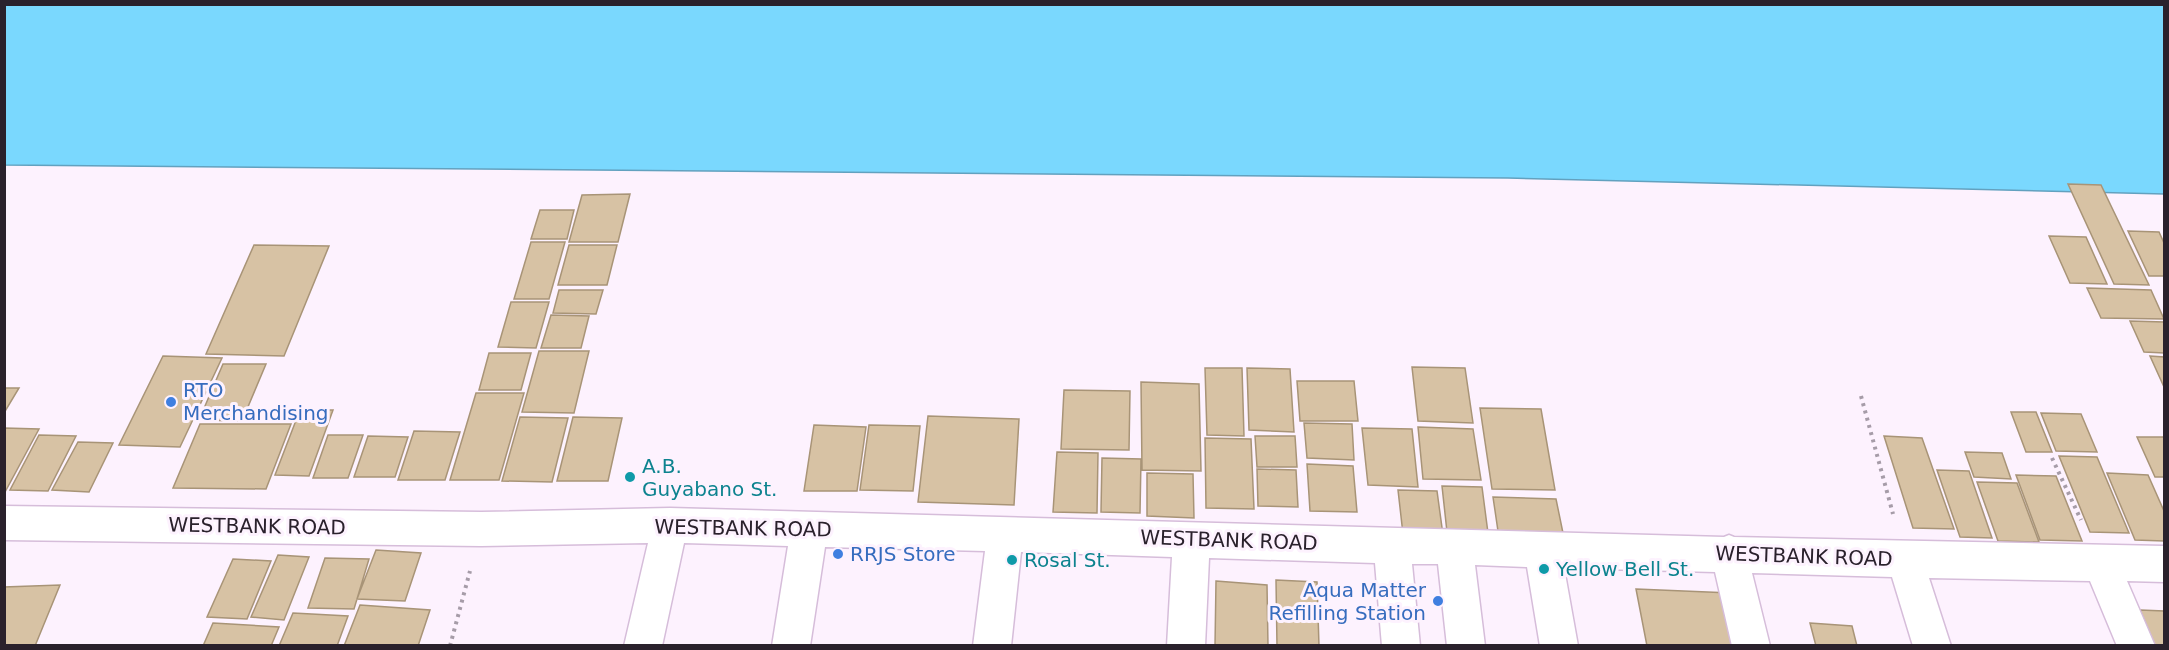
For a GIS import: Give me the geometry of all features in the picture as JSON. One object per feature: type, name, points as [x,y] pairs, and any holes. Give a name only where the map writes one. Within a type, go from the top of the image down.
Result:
[{"type":"street","name":"WESTBANK ROAD","points":[[4,523],[481,529],[670,525],[1392,546],[1729,553],[1905,560],[2164,564]]},
{"type":"street","points":[[643,645],[670,525]]},
{"type":"street","points":[[790,645],[809,529]]},
{"type":"street","points":[[992,645],[1005,534]]},
{"type":"street","points":[[1186,645],[1191,539]]},
{"type":"street","points":[[1392,546],[1401,645]]},
{"type":"street","points":[[1455,547],[1466,645]]},
{"type":"street","points":[[1542,549],[1559,645]]},
{"type":"street","points":[[1729,553],[1751,645]]},
{"type":"street","points":[[1905,560],[1932,645]]},
{"type":"street","points":[[2101,563],[2136,645]]},
{"type":"path","points":[[1861,396],[1905,560]]},
{"type":"path","points":[[2052,458],[2101,563]]},
{"type":"path","points":[[450,645],[462,602]]},
{"type":"water","points":[[5,5],[2164,5],[2164,194],[1508,178],[5,165]]},
{"type":"building","points":[[2068,184],[2101,185],[2149,285],[2114,284]]},
{"type":"building","points":[[630,194],[618,242],[569,242],[582,195]]},
{"type":"building","points":[[540,210],[574,210],[567,239],[531,239]]},
{"type":"building","points":[[2128,231],[2159,232],[2164,243],[2164,276],[2149,276]]},
{"type":"building","points":[[2049,236],[2086,237],[2107,284],[2070,283]]},
{"type":"building","points":[[531,242],[565,242],[549,299],[514,299]]},
{"type":"building","points":[[254,245],[329,246],[284,356],[206,354]]},
{"type":"building","points":[[569,245],[617,245],[607,285],[558,285]]},
{"type":"building","points":[[2087,288],[2151,290],[2164,319],[2101,318]]},
{"type":"building","points":[[559,290],[603,290],[596,314],[553,313]]},
{"type":"building","points":[[511,302],[549,302],[536,348],[498,347]]},
{"type":"building","points":[[551,315],[589,316],[581,348],[541,348]]},
{"type":"building","points":[[2130,321],[2164,322],[2164,353],[2144,352]]},
{"type":"building","points":[[539,351],[589,351],[574,413],[522,412]]},
{"type":"building","points":[[489,353],[531,353],[521,390],[479,390]]},
{"type":"building","name":"RTO Merchandising","points":[[163,356],[222,358],[180,447],[119,445]]},
{"type":"building","points":[[2150,356],[2164,357],[2164,387]]},
{"type":"building","points":[[223,364],[266,364],[242,421],[199,420]]},
{"type":"building","points":[[1412,367],[1465,368],[1473,423],[1418,421]]},
{"type":"building","points":[[1205,368],[1242,368],[1244,436],[1207,435]]},
{"type":"building","points":[[1247,368],[1290,369],[1294,432],[1249,430]]},
{"type":"building","points":[[1297,381],[1354,381],[1358,421],[1300,421]]},
{"type":"building","points":[[1141,382],[1199,384],[1201,471],[1142,470]]},
{"type":"building","points":[[4,388],[19,388],[4,413]]},
{"type":"building","points":[[1064,390],[1130,391],[1129,450],[1061,449]]},
{"type":"building","points":[[476,393],[524,393],[499,480],[450,480]]},
{"type":"building","points":[[1480,408],[1541,409],[1555,490],[1492,489]]},
{"type":"building","points":[[300,410],[333,410],[309,476],[275,475]]},
{"type":"building","points":[[2011,412],[2036,412],[2052,452],[2026,452]]},
{"type":"building","points":[[2041,413],[2081,414],[2097,452],[2056,451]]},
{"type":"building","points":[[928,416],[1019,419],[1014,505],[918,502]]},
{"type":"building","points":[[520,417],[568,418],[552,482],[502,481]]},
{"type":"building","points":[[573,417],[622,418],[608,481],[557,481]]},
{"type":"building","points":[[1304,423],[1352,424],[1354,460],[1307,458]]},
{"type":"building","points":[[200,424],[291,424],[266,489],[173,488]]},
{"type":"building","points":[[814,425],[866,427],[857,491],[804,491]]},
{"type":"building","points":[[869,425],[920,426],[913,491],[860,490]]},
{"type":"building","points":[[1418,427],[1473,429],[1481,480],[1423,479]]},
{"type":"building","points":[[4,428],[39,429],[5,492],[4,491]]},
{"type":"building","points":[[1362,428],[1412,429],[1418,487],[1368,485]]},
{"type":"building","points":[[414,431],[460,432],[445,480],[398,480]]},
{"type":"building","points":[[39,435],[76,436],[48,491],[10,490]]},
{"type":"building","points":[[328,435],[363,435],[348,478],[313,478]]},
{"type":"building","points":[[368,436],[408,437],[395,477],[354,477]]},
{"type":"building","points":[[1255,436],[1295,436],[1297,467],[1257,467]]},
{"type":"building","points":[[1884,436],[1922,438],[1954,529],[1913,528]]},
{"type":"building","points":[[2137,437],[2164,437],[2164,477],[2155,477]]},
{"type":"building","points":[[1205,438],[1251,439],[1254,509],[1206,508]]},
{"type":"building","points":[[78,442],[113,443],[89,492],[52,490]]},
{"type":"building","points":[[1057,452],[1098,453],[1097,513],[1053,512]]},
{"type":"building","points":[[1965,452],[2002,453],[2011,479],[1974,477]]},
{"type":"building","points":[[2059,456],[2097,457],[2129,533],[2090,532]]},
{"type":"building","points":[[1102,458],[1141,459],[1140,513],[1101,512]]},
{"type":"building","points":[[1307,464],[1353,466],[1357,512],[1310,511]]},
{"type":"building","points":[[1257,469],[1296,470],[1298,507],[1258,506]]},
{"type":"building","points":[[1937,470],[1969,471],[1992,538],[1960,537]]},
{"type":"building","points":[[1147,473],[1193,474],[1194,518],[1147,516]]},
{"type":"building","points":[[2107,473],[2148,475],[2164,511],[2164,541],[2135,540]]},
{"type":"building","points":[[2016,475],[2056,476],[2082,541],[2040,540]]},
{"type":"building","points":[[1977,482],[2017,483],[2039,542],[1998,541]]},
{"type":"building","points":[[1442,486],[1482,487],[1488,533],[1447,532]]},
{"type":"building","points":[[1398,490],[1437,491],[1443,535],[1403,534]]},
{"type":"building","points":[[1493,497],[1556,499],[1563,533],[1498,531]]},
{"type":"building","points":[[376,550],[421,553],[405,601],[357,599]]},
{"type":"building","points":[[278,555],[309,557],[284,620],[251,617]]},
{"type":"building","points":[[325,558],[369,559],[354,609],[308,608]]},
{"type":"building","points":[[233,559],[271,561],[247,619],[207,617]]},
{"type":"building","points":[[1276,580],[1317,582],[1319,646],[1277,646]]},
{"type":"building","points":[[1216,581],[1267,585],[1268,646],[1215,646]]},
{"type":"building","points":[[60,585],[35,646],[4,646],[4,587]]},
{"type":"building","points":[[1636,589],[1731,593],[1743,646],[1647,646]]},
{"type":"building","points":[[360,605],[430,610],[418,646],[344,646]]},
{"type":"building","points":[[2140,610],[2164,611],[2164,646],[2155,646]]},
{"type":"building","points":[[293,613],[348,616],[337,646],[279,646]]},
{"type":"building","points":[[213,623],[279,627],[271,646],[203,646]]},
{"type":"building","points":[[1810,623],[1852,626],[1857,646],[1816,646]]},
{"type":"place","name":"RTO Merchandising","points":[[171,402]]},
{"type":"place","name":"A.B. Guyabano St.","points":[[630,477]]},
{"type":"place","name":"RRJS Store","points":[[838,554]]},
{"type":"place","name":"Rosal St.","points":[[1012,560]]},
{"type":"place","name":"Yellow Bell St.","points":[[1544,569]]},
{"type":"place","name":"Aqua Matter Refilling Station","points":[[1438,601]]}]
